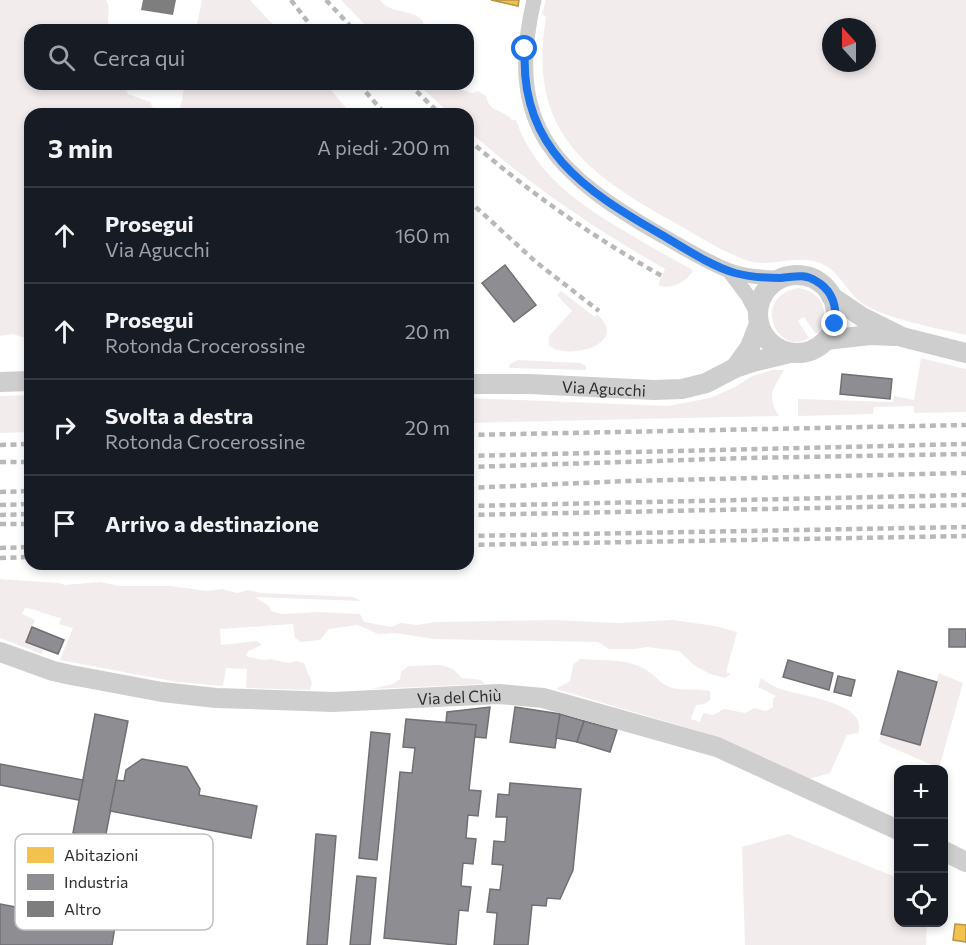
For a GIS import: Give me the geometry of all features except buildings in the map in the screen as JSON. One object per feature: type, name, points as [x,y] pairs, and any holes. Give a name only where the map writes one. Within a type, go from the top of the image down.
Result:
[{"type":"street","points":[[534,0],[526,40],[525,82],[532,114],[551,150],[572,174],[598,195],[663,236],[729,271],[752,276],[784,278],[802,276],[811,278],[826,288],[835,304],[835,324],[826,340]]},
{"type":"street","points":[[729,271],[748,296],[770,342],[780,350],[790,353],[808,351],[826,340],[870,335],[902,337],[966,353]]},
{"type":"street","points":[[758,319],[759,304],[766,291],[771,285],[784,278]]},
{"type":"street","points":[[831,296],[862,317],[902,337]]},
{"type":"street","name":"Via Agucchi","points":[[735,368],[750,347],[758,319]]},
{"type":"street","name":"Via Agucchi","points":[[474,384],[682,389],[706,383],[735,368],[790,353]]},
{"type":"street","points":[[0,382],[24,381]]},
{"type":"street","name":"Via del Chiù","points":[[0,651],[53,671],[71,675],[162,692],[216,698],[333,702],[499,694],[543,698],[717,747],[894,828]]},
{"type":"street","points":[[948,853],[966,862]]},
{"type":"shaded area","points":[[0,0],[106,0],[108,24],[24,24],[24,90],[126,90],[128,94],[150,102],[153,108],[24,108],[24,337],[12,334],[0,336]]},
{"type":"shaded area","points":[[202,0],[250,0],[272,24],[197,24]]},
{"type":"shaded area","points":[[341,0],[380,0],[390,8],[413,14],[423,21],[423,24],[364,24]]},
{"type":"shaded area","points":[[546,0],[966,0],[966,335],[912,322],[871,308],[856,298],[833,271],[820,263],[802,260],[758,263],[739,257],[668,219],[609,182],[586,162],[567,140],[553,116],[545,88],[542,55],[546,17],[542,14]]},
{"type":"shaded area","points":[[184,90],[331,90],[346,108],[180,108]]},
{"type":"shaded area","points":[[424,90],[462,90],[472,93],[478,91],[486,96],[490,106],[512,120],[516,120],[535,157],[561,187],[610,222],[693,270],[691,274],[673,286],[658,285],[665,269],[588,222],[538,187],[474,135],[474,108],[444,108]]},
{"type":"shaded area","points":[[798,288],[818,298],[822,304],[824,318],[819,333],[815,333],[804,317],[798,321],[809,338],[797,342],[787,340],[779,333],[772,313],[775,302],[783,294]]},
{"type":"shaded area","points":[[561,291],[595,317],[597,314],[606,325],[606,335],[601,342],[580,351],[557,350],[549,345],[549,336],[572,311],[557,295]]},
{"type":"shaded area","points":[[921,358],[966,369],[966,412],[914,413],[914,406],[874,407],[873,414],[798,416],[798,399],[893,402],[894,396],[914,400]]},
{"type":"shaded area","points":[[518,360],[581,363],[586,366],[586,370],[509,368],[510,364]]},
{"type":"shaded area","points":[[772,370],[784,370],[772,393],[773,403],[779,416],[474,423],[474,398],[668,406],[710,398],[735,387],[752,376]]},
{"type":"shaded area","points":[[24,395],[24,432],[0,433],[0,396]]},
{"type":"shaded area","points":[[0,579],[65,585],[100,582],[120,586],[171,586],[207,591],[222,589],[237,593],[248,590],[261,593],[353,597],[361,601],[255,597],[269,606],[271,611],[282,614],[318,612],[360,614],[364,622],[392,627],[400,623],[417,625],[435,622],[554,620],[618,623],[673,620],[715,626],[737,632],[726,672],[731,674],[725,678],[710,674],[695,666],[679,651],[647,647],[609,649],[598,642],[434,639],[395,633],[378,634],[358,625],[329,629],[320,640],[301,642],[295,638],[293,624],[220,629],[221,645],[257,641],[262,645],[248,651],[246,656],[262,660],[304,663],[312,683],[310,690],[246,688],[247,669],[226,668],[223,686],[177,682],[60,660],[73,628],[59,624],[61,618],[30,609],[25,608],[22,614],[35,620],[26,642],[43,649],[42,654],[0,638]]},
{"type":"shaded area","points":[[580,659],[630,663],[645,669],[672,688],[710,691],[710,700],[696,705],[691,719],[700,722],[703,713],[713,715],[724,709],[745,713],[754,708],[766,711],[773,707],[773,699],[776,696],[758,687],[761,678],[778,688],[831,702],[844,708],[854,714],[859,723],[858,733],[847,735],[830,773],[809,779],[745,749],[698,731],[556,689],[570,681],[573,665]]},
{"type":"shaded area","points":[[441,665],[453,669],[462,678],[481,680],[485,684],[371,689],[393,684],[400,679],[401,671],[409,666]]},
{"type":"shaded area","points":[[939,673],[963,683],[940,765],[932,765],[879,742],[881,734],[920,745]]},
{"type":"shaded area","points":[[788,834],[894,876],[894,927],[927,927],[926,945],[745,945],[742,847]]},
{"type":"railway","points":[[291,0],[309,24]]},
{"type":"railway","points":[[326,0],[348,24]]},
{"type":"railway","points":[[364,90],[380,108]]},
{"type":"railway","points":[[415,90],[434,108]]},
{"type":"railway","points":[[474,144],[562,213],[611,246],[662,276]]},
{"type":"railway","points":[[474,205],[536,262],[599,311]]},
{"type":"railway","points":[[474,435],[966,425]]},
{"type":"railway","points":[[0,445],[24,444]]},
{"type":"railway","points":[[474,456],[966,444]]},
{"type":"railway","points":[[474,467],[966,454]]},
{"type":"railway","points":[[0,462],[24,462]]},
{"type":"railway","points":[[474,488],[627,481],[966,473]]},
{"type":"railway","points":[[0,492],[24,491]]},
{"type":"railway","points":[[474,506],[966,495]]},
{"type":"railway","points":[[0,505],[24,504]]},
{"type":"railway","points":[[474,515],[966,505]]},
{"type":"railway","points":[[0,515],[24,514]]},
{"type":"railway","points":[[0,524],[24,524]]},
{"type":"railway","points":[[474,536],[966,527]]},
{"type":"railway","points":[[474,545],[966,536]]},
{"type":"railway","points":[[0,548],[24,547]]},
{"type":"railway","points":[[0,558],[24,557]]},
{"type":"route","points":[[525,49],[525,82],[536,123],[551,150],[579,181],[640,222],[729,271],[760,277],[802,276],[819,282],[826,288],[835,304],[835,324]]}]
